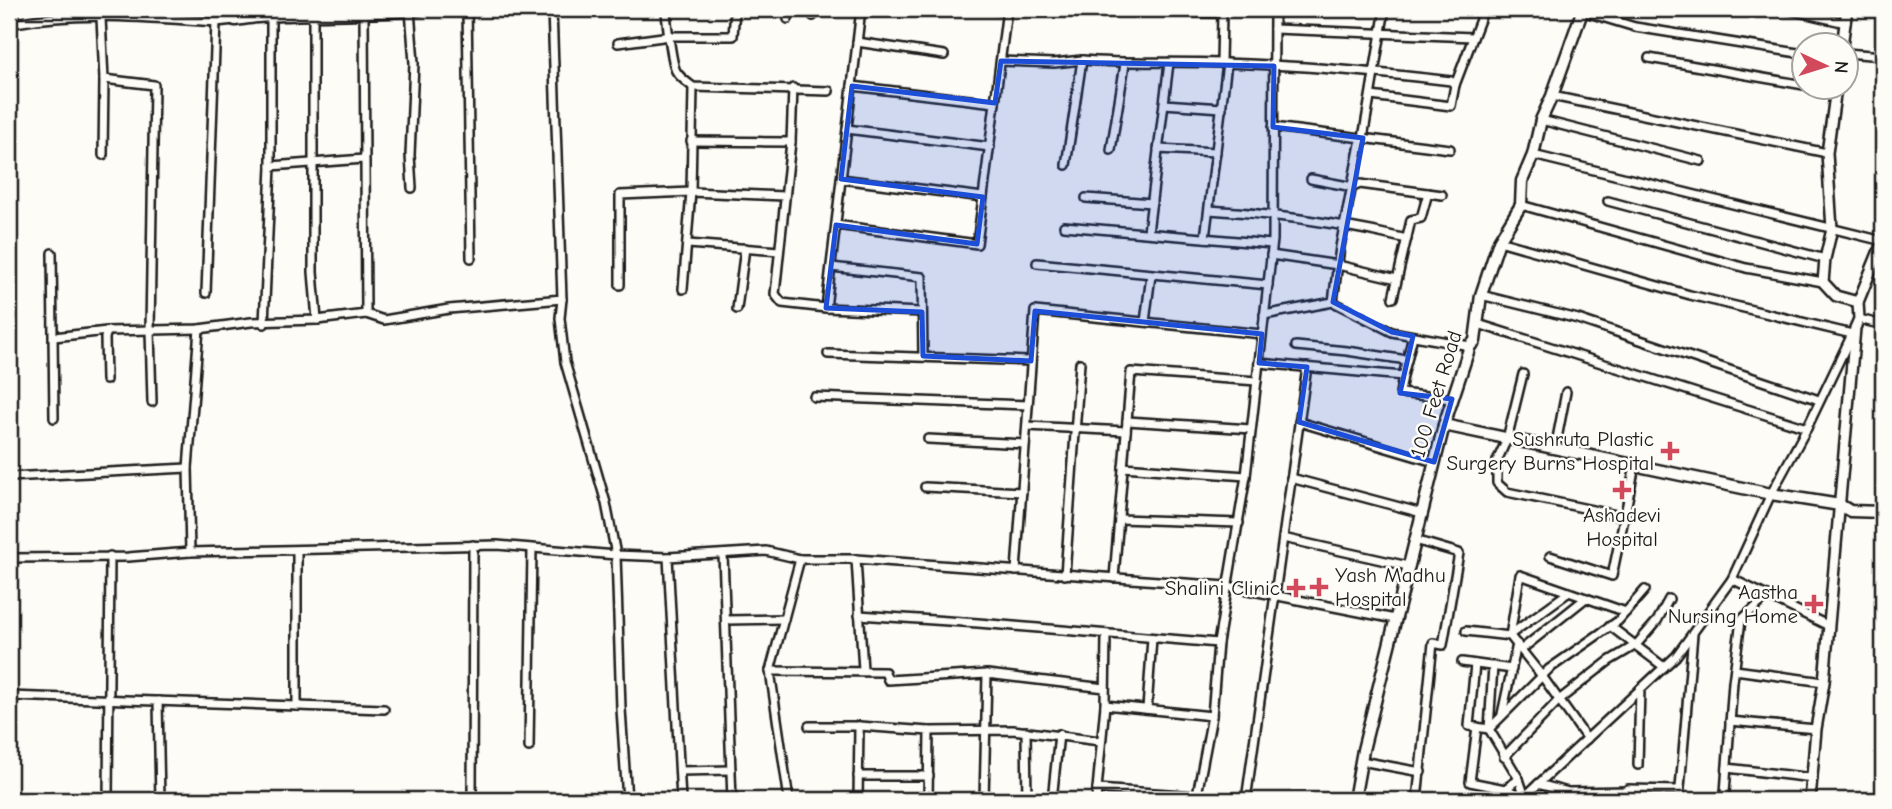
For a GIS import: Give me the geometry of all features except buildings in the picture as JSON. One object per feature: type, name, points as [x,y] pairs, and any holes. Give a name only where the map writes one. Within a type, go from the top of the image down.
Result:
[{"type":"main road","points":[[235,14],[289,11],[364,15],[415,9]]},
{"type":"main road","name":"100 Feet Road","points":[[1353,800],[1444,425],[1470,346],[1475,341],[1482,295],[1499,241],[1521,205],[1522,181],[1533,155],[1541,120],[1582,10]]},
{"type":"main road","points":[[1444,425],[1771,494],[1840,505],[1850,510],[1883,512]]},
{"type":"street","points":[[14,9],[15,23],[81,12],[101,18],[120,13],[143,13],[216,22],[235,14]]},
{"type":"street","points":[[41,9],[42,18]]},
{"type":"street","points":[[412,188],[410,155],[415,9]]},
{"type":"street","points":[[467,9],[471,258]]},
{"type":"street","points":[[552,9],[562,299],[560,318],[565,362],[606,503],[616,555],[627,800]]},
{"type":"street","points":[[666,9],[666,28],[676,71],[693,87],[829,91]]},
{"type":"street","points":[[618,43],[670,36],[733,36],[736,9]]},
{"type":"street","points":[[788,19],[789,9]]},
{"type":"street","points":[[826,308],[862,9]]},
{"type":"street","points":[[836,225],[977,244],[1007,10],[991,9]]},
{"type":"street","points":[[1070,9],[1222,13],[1222,108],[1205,238]]},
{"type":"street","points":[[1097,789],[1197,798],[1212,716],[1218,643],[1246,476],[1271,255],[1274,9]]},
{"type":"street","points":[[1334,302],[1345,224],[1371,96],[1385,9]]},
{"type":"street","points":[[1371,96],[1451,106],[1455,85],[1484,9]]},
{"type":"street","points":[[1785,9],[1846,23]]},
{"type":"street","points":[[1844,32],[1847,9]]},
{"type":"street","points":[[1582,10],[1635,27],[1790,52]]},
{"type":"street","points":[[313,13],[313,272],[317,320]]},
{"type":"street","points":[[264,324],[271,166],[271,14]]},
{"type":"street","points":[[364,15],[366,314]]},
{"type":"street","points":[[101,18],[104,79],[103,155]]},
{"type":"street","points":[[206,293],[216,22]]},
{"type":"street","points":[[1274,29],[1473,37]]},
{"type":"street","points":[[858,43],[944,54]]},
{"type":"street","points":[[1860,54],[1883,56]]},
{"type":"street","points":[[1650,58],[1790,83]]},
{"type":"street","points":[[1066,165],[1082,60]]},
{"type":"street","points":[[1000,61],[1224,63],[1375,72],[1451,81],[1455,85]]},
{"type":"street","points":[[1149,232],[1169,63]]},
{"type":"street","points":[[1111,150],[1125,64]]},
{"type":"street","points":[[104,79],[154,85],[150,330],[152,402]]},
{"type":"street","points":[[852,86],[995,103]]},
{"type":"street","points":[[683,289],[691,192],[693,87]]},
{"type":"street","points":[[793,88],[791,142],[775,294],[782,303],[826,308],[922,312]]},
{"type":"street","points":[[1552,96],[1826,153]]},
{"type":"street","points":[[1823,282],[1832,229],[1826,153],[1834,102]]},
{"type":"street","points":[[1164,104],[1222,108]]},
{"type":"street","points":[[1541,120],[1701,161]]},
{"type":"street","points":[[1273,127],[1450,149]]},
{"type":"street","points":[[847,129],[990,147]]},
{"type":"street","points":[[691,141],[791,142]]},
{"type":"street","points":[[1158,149],[1216,152]]},
{"type":"street","points":[[1533,155],[1883,241],[1858,302],[1824,682],[1816,729],[1810,800]]},
{"type":"street","points":[[271,166],[364,159]]},
{"type":"street","points":[[841,179],[983,197]]},
{"type":"street","points":[[1311,179],[1353,187],[1360,184],[1443,195]]},
{"type":"street","points":[[620,285],[620,195],[691,192],[784,196]]},
{"type":"street","points":[[1393,298],[1411,220],[1421,218],[1428,193]]},
{"type":"street","points":[[1086,198],[1152,203]]},
{"type":"street","points":[[1608,201],[1825,260]]},
{"type":"street","points":[[1521,205],[1746,268],[1823,282],[1836,296],[1858,302]]},
{"type":"street","points":[[1209,210],[1273,214],[1345,224],[1407,239]]},
{"type":"street","points":[[1064,226],[1272,244]]},
{"type":"street","points":[[1499,241],[1690,295],[1855,327],[1883,325]]},
{"type":"street","points":[[688,244],[779,251]]},
{"type":"street","points":[[737,309],[745,248]]},
{"type":"street","points":[[52,253],[54,418]]},
{"type":"street","points":[[1271,255],[1338,265],[1397,279]]},
{"type":"street","points":[[1037,263],[1268,285]]},
{"type":"street","points":[[831,267],[922,277],[923,356]]},
{"type":"street","points":[[1145,322],[1152,275]]},
{"type":"street","points":[[1482,295],[1578,319],[1819,400]]},
{"type":"street","points":[[54,337],[107,331],[199,329],[366,314],[384,320],[449,309],[562,299]]},
{"type":"street","points":[[1264,315],[1334,302],[1392,332],[1470,346]]},
{"type":"street","points":[[1016,571],[1035,311],[1262,334]]},
{"type":"street","points":[[1478,324],[1807,428]]},
{"type":"street","points":[[1524,799],[1664,667],[1693,634],[1732,579],[1771,494],[1807,428],[1855,327]]},
{"type":"street","points":[[190,552],[188,468],[199,329]]},
{"type":"street","points":[[106,380],[107,331]]},
{"type":"street","points":[[1413,336],[1399,393],[1452,399]]},
{"type":"street","points":[[1296,346],[1407,360]]},
{"type":"street","points":[[828,354],[1031,361]]},
{"type":"street","points":[[1065,575],[1080,363]]},
{"type":"street","points":[[1259,363],[1403,376]]},
{"type":"street","points":[[1245,800],[1307,367]]},
{"type":"street","points":[[1114,578],[1131,372],[1257,381]]},
{"type":"street","points":[[1522,374],[1507,439],[1497,461],[1497,483],[1507,492],[1626,517]]},
{"type":"street","points":[[1555,449],[1566,392]]},
{"type":"street","points":[[814,397],[1028,405]]},
{"type":"street","points":[[1127,421],[1251,429]]},
{"type":"street","points":[[1299,422],[1434,462]]},
{"type":"street","points":[[1027,426],[1126,431]]},
{"type":"street","points":[[928,439],[1025,444]]},
{"type":"street","points":[[1550,556],[1612,576],[1635,466]]},
{"type":"street","points":[[1123,467],[1246,476]]},
{"type":"street","points":[[9,477],[188,468]]},
{"type":"street","points":[[1291,478],[1422,513]]},
{"type":"street","points":[[925,487],[1022,492]]},
{"type":"street","points":[[1119,519],[1239,523]]},
{"type":"street","points":[[1283,538],[1408,566]]},
{"type":"street","points":[[1415,541],[1459,553],[1443,645],[1433,643],[1417,800]]},
{"type":"street","points":[[9,558],[128,557],[190,552],[473,545],[668,557],[766,551],[800,559],[856,559],[1227,586],[1395,619]]},
{"type":"street","points":[[472,800],[473,545]]},
{"type":"street","points":[[529,747],[532,549]]},
{"type":"street","points":[[297,551],[297,706]]},
{"type":"street","points":[[723,554],[732,800]]},
{"type":"street","points":[[108,800],[110,556]]},
{"type":"street","points":[[668,557],[681,800]]},
{"type":"street","points":[[789,800],[771,671],[800,559]]},
{"type":"street","points":[[856,559],[863,670]]},
{"type":"street","points":[[1587,739],[1511,635],[1520,575],[1626,612]]},
{"type":"street","points":[[1732,579],[1827,625]]},
{"type":"street","points":[[1489,729],[1542,677],[1626,612],[1645,590]]},
{"type":"street","points":[[1466,631],[1511,635],[1569,592]]},
{"type":"street","points":[[1725,793],[1741,620],[1768,596]]},
{"type":"street","points":[[1502,714],[1519,647],[1586,598]]},
{"type":"street","points":[[1504,757],[1559,700],[1609,661],[1636,646],[1657,621],[1669,599]]},
{"type":"street","points":[[859,615],[1218,643]]},
{"type":"street","points":[[726,620],[784,619]]},
{"type":"street","points":[[1610,626],[1664,667]]},
{"type":"street","points":[[1679,800],[1693,634]]},
{"type":"street","points":[[1096,800],[1105,705],[1106,635]]},
{"type":"street","points":[[1147,709],[1152,638]]},
{"type":"street","points":[[1462,662],[1512,669]]},
{"type":"street","points":[[1475,664],[1469,726],[1489,729]]},
{"type":"street","points":[[1493,666],[1489,729],[1519,779],[1524,799]]},
{"type":"street","points":[[771,671],[863,670],[885,672],[888,680],[987,674],[1105,688]]},
{"type":"street","points":[[1735,670],[1824,682]]},
{"type":"street","points":[[984,800],[988,729],[987,674]]},
{"type":"street","points":[[1638,765],[1640,689]]},
{"type":"street","points":[[9,696],[384,709]]},
{"type":"street","points":[[158,701],[160,800]]},
{"type":"street","points":[[1105,705],[1212,716]]},
{"type":"street","points":[[1730,721],[1816,729]]},
{"type":"street","points":[[809,726],[929,731],[988,729],[1059,734],[1100,741]]},
{"type":"street","points":[[858,800],[859,726]]},
{"type":"street","points":[[1476,727],[1470,782],[1505,789],[1524,799]]},
{"type":"street","points":[[928,800],[929,731]]},
{"type":"street","points":[[1026,731],[1027,800]]},
{"type":"street","points":[[1052,800],[1059,734]]},
{"type":"street","points":[[1361,761],[1421,772]]},
{"type":"street","points":[[1727,768],[1813,778]]},
{"type":"street","points":[[680,771],[731,770]]},
{"type":"street","points":[[858,776],[929,776]]},
{"type":"street","points":[[1505,789],[1519,779]]},
{"type":"street","points":[[1538,785],[1567,796],[1627,796],[1628,789],[1679,790]]},
{"type":"highlighted area","points":[[1001,61],[1274,66],[1273,127],[1363,138],[1333,302],[1392,332],[1413,336],[1400,393],[1452,399],[1434,462],[1299,422],[1307,367],[1259,363],[1262,334],[1035,311],[1031,361],[923,356],[922,312],[826,308],[836,225],[977,244],[983,197],[841,179],[852,86],[995,103]]},
{"type":"place","name":"Sushruta Plastic Surgery Burns Hospital","points":[[1670,451]]},
{"type":"place","name":"Ashadevi Hospital","points":[[1622,490]]},
{"type":"place","name":"Yash Madhu Hospital","points":[[1319,587]]},
{"type":"place","name":"Shalini Clinic","points":[[1296,588]]},
{"type":"place","name":"Aastha Nursing Home","points":[[1814,604]]}]
